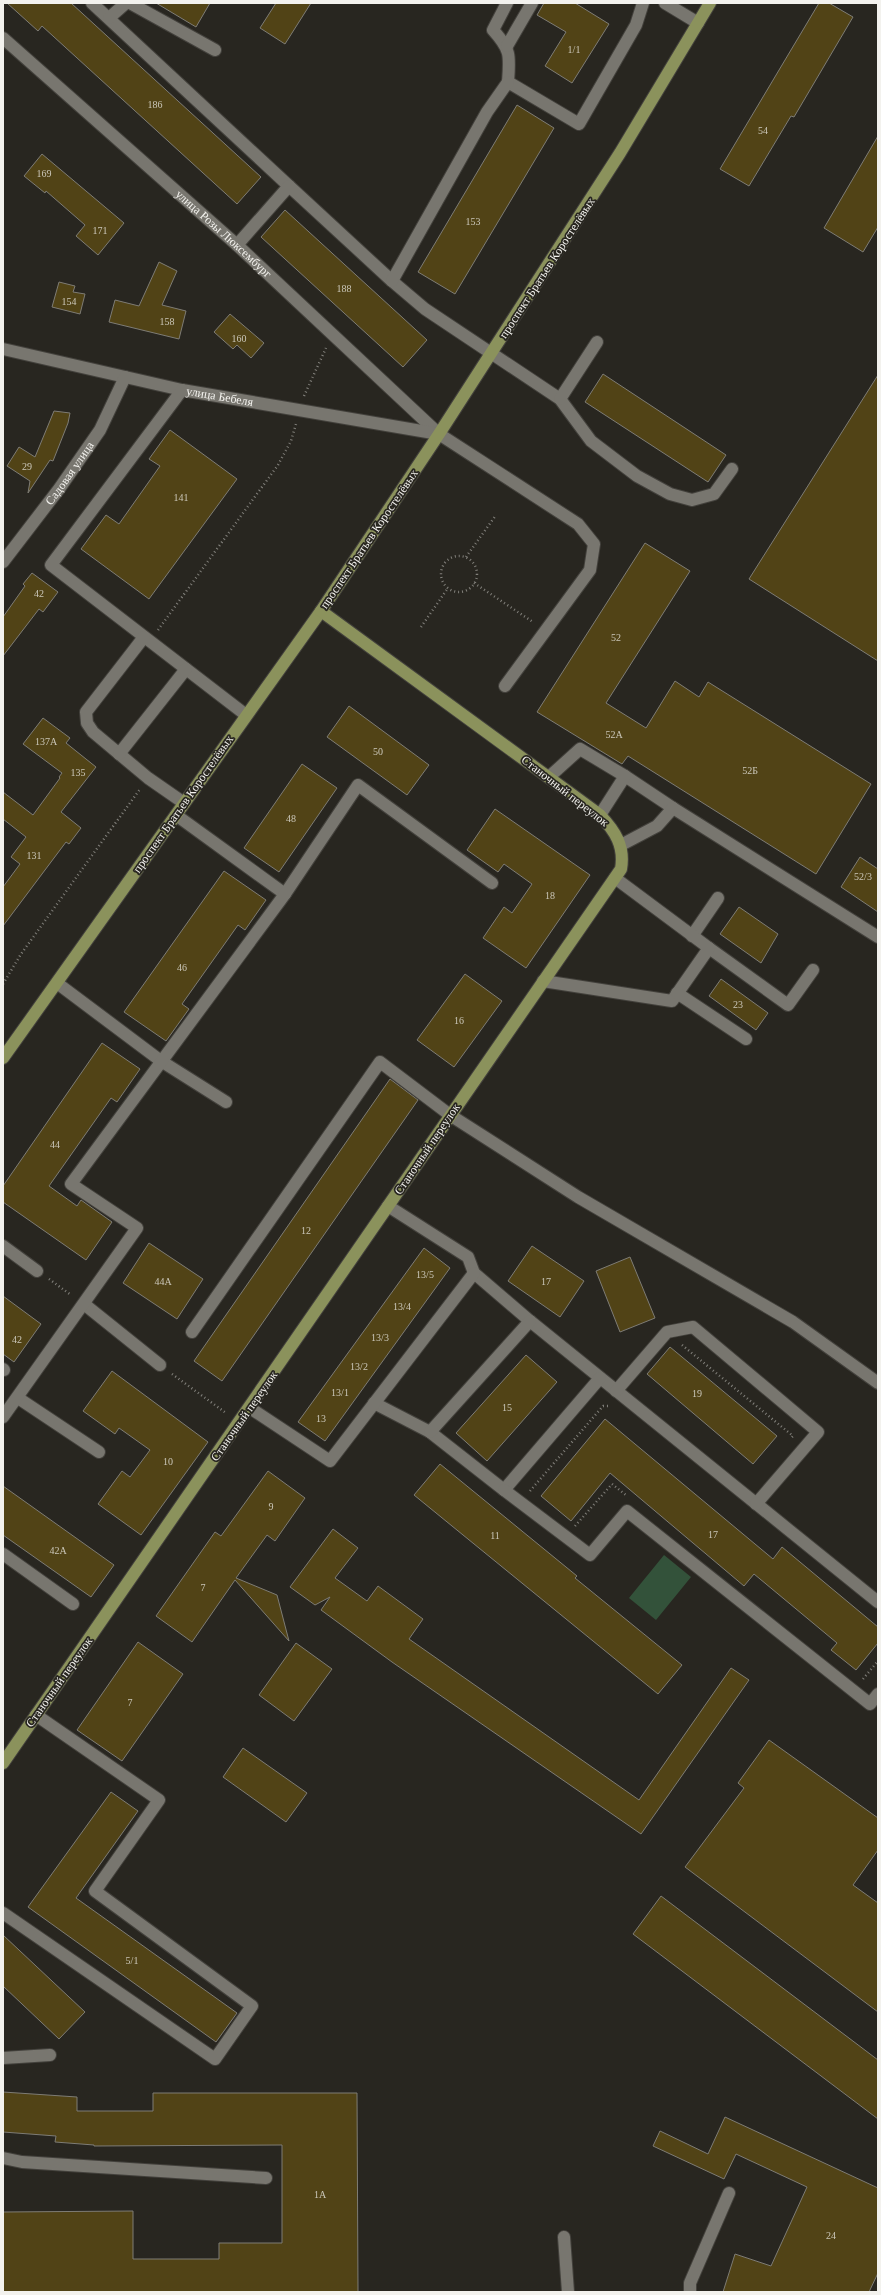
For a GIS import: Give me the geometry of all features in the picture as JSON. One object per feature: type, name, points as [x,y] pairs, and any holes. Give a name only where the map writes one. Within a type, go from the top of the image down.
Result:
[{"type":"main road","name":"проспект Братьев Коростелёвых","points":[[3,1058],[321,611],[439,434],[620,153],[710,3]]},
{"type":"main road","name":"Станочный переулок","points":[[3,1763],[250,1408],[450,1115],[621,869],[623,857],[620,845],[612,829],[600,815],[321,611]]},
{"type":"street","points":[[92,3],[392,281],[425,309],[560,399],[591,441],[637,476],[670,494],[692,500],[714,494],[732,469]]},
{"type":"street","points":[[109,18],[126,3]]},
{"type":"street","points":[[130,3],[215,50]]},
{"type":"street","points":[[392,281],[487,112],[508,82],[510,63],[507,46],[492,30],[507,3]]},
{"type":"street","points":[[507,46],[532,3]]},
{"type":"street","points":[[508,82],[579,124],[636,25],[643,3]]},
{"type":"street","points":[[665,3],[698,23]]},
{"type":"street","name":"улица Розы Люксембург","points":[[3,38],[237,245],[439,434]]},
{"type":"street","points":[[237,245],[289,186]]},
{"type":"street","points":[[560,399],[596,342]]},
{"type":"street","name":"улица Бебеля","points":[[3,349],[182,390],[439,434]]},
{"type":"street","name":"Садовая улица","points":[[3,562],[59,489],[100,430],[125,377]]},
{"type":"street","points":[[182,390],[51,565],[246,715]]},
{"type":"street","points":[[439,434],[578,524],[594,544],[590,570],[505,686]]},
{"type":"street","points":[[144,637],[86,712],[87,723],[93,732],[148,778],[184,803]]},
{"type":"street","points":[[119,754],[186,669]]},
{"type":"street","points":[[549,777],[580,749],[878,937]]},
{"type":"street","points":[[600,815],[625,776]]},
{"type":"street","points":[[3,1417],[18,1398],[137,1228],[71,1184],[285,894],[358,786],[492,883]]},
{"type":"street","points":[[620,845],[657,826],[673,808]]},
{"type":"street","points":[[176,815],[285,894]]},
{"type":"street","points":[[615,878],[788,1005],[813,970]]},
{"type":"street","points":[[692,936],[718,898]]},
{"type":"street","points":[[543,981],[672,1001],[709,948]]},
{"type":"street","points":[[57,983],[161,1061],[226,1102]]},
{"type":"street","points":[[677,993],[746,1039]]},
{"type":"street","points":[[192,1332],[380,1062],[450,1115],[578,1197],[793,1322],[878,1383]]},
{"type":"street","points":[[388,1206],[468,1257],[474,1273],[530,1321],[878,1602]]},
{"type":"street","points":[[3,1246],[37,1271]]},
{"type":"street","points":[[250,1408],[330,1462],[474,1273]]},
{"type":"street","points":[[84,1304],[160,1365]]},
{"type":"street","points":[[430,1432],[530,1321]]},
{"type":"street","points":[[616,1391],[667,1332],[693,1327],[818,1432],[756,1504]]},
{"type":"street","points":[[504,1490],[600,1378]]},
{"type":"street","points":[[18,1398],[98,1452]]},
{"type":"street","points":[[374,1403],[430,1432],[590,1555],[627,1511],[870,1704],[878,1694]]},
{"type":"street","points":[[3,1554],[73,1604]]},
{"type":"street","points":[[3,1913],[215,2059],[252,2006],[95,1891],[159,1800],[36,1715]]},
{"type":"street","points":[[3,2058],[50,2055]]},
{"type":"street","points":[[3,2158],[22,2162],[266,2178]]},
{"type":"street","points":[[690,2292],[690,2284],[729,2193]]},
{"type":"street","points":[[564,2237],[568,2292]]},
{"type":"path","points":[[144,637],[157,630],[278,465],[291,441],[306,390],[327,346],[336,337]]},
{"type":"path","points":[[466,557],[496,516]]},
{"type":"path","points":[[458,556],[466,557],[473,562],[477,570],[474,583],[464,591],[456,591],[448,588],[443,581],[441,572],[444,564],[450,558],[458,556]]},
{"type":"path","points":[[474,583],[546,631]]},
{"type":"path","points":[[422,627],[448,588]]},
{"type":"path","points":[[3,984],[26,948],[148,778]]},
{"type":"path","points":[[37,1271],[84,1304]]},
{"type":"path","points":[[667,1332],[793,1436],[788,1442]]},
{"type":"path","points":[[160,1365],[239,1422]]},
{"type":"path","points":[[528,1494],[603,1406],[618,1406]]},
{"type":"path","points":[[572,1530],[612,1484],[630,1498]]},
{"type":"green space","points":[[664,1555],[691,1577],[656,1620],[629,1598]]},
{"type":"building","points":[[7,3],[71,3],[261,177],[237,204],[42,26],[38,31]]},
{"type":"building","points":[[156,3],[210,3],[196,27]]},
{"type":"building","points":[[276,3],[311,3],[285,44],[260,28]]},
{"type":"building","points":[[544,3],[575,3],[609,24],[572,83],[545,66],[566,32],[537,15]]},
{"type":"building","points":[[819,3],[829,3],[853,17],[794,117],[791,116],[749,186],[720,169]]},
{"type":"building","points":[[517,105],[554,128],[455,294],[418,272]]},
{"type":"building","points":[[878,136],[878,227],[863,252],[824,228]]},
{"type":"building","points":[[42,154],[124,223],[98,255],[76,236],[85,225],[46,191],[45,193],[24,176]]},
{"type":"building","points":[[285,210],[427,340],[403,367],[261,237]]},
{"type":"building","points":[[159,262],[177,271],[162,305],[186,311],[179,339],[109,322],[115,300],[139,306]]},
{"type":"building","points":[[59,282],[75,286],[73,292],[85,294],[80,314],[52,307]]},
{"type":"building","points":[[230,314],[264,343],[251,358],[237,345],[233,349],[214,332]]},
{"type":"building","points":[[603,374],[726,455],[708,482],[585,402]]},
{"type":"building","points":[[878,375],[878,661],[749,579]]},
{"type":"building","points":[[54,411],[70,413],[68,423],[53,461],[50,460],[28,493],[30,481],[7,466],[19,447],[35,457]]},
{"type":"building","points":[[170,430],[237,479],[149,599],[81,549],[106,515],[119,524],[160,466],[149,459]]},
{"type":"building","points":[[645,543],[690,571],[606,703],[646,728],[675,681],[699,697],[708,682],[871,784],[816,874],[628,756],[622,764],[537,712]]},
{"type":"building","points":[[32,573],[58,592],[43,612],[39,609],[3,656],[3,617],[25,586],[23,584]]},
{"type":"building","points":[[349,706],[429,765],[407,795],[327,737]]},
{"type":"building","points":[[43,718],[70,738],[66,743],[96,767],[61,812],[81,828],[69,844],[66,842],[3,926],[3,887],[20,864],[11,857],[26,837],[3,819],[3,792],[33,815],[62,773],[23,744]]},
{"type":"building","points":[[302,764],[337,788],[279,872],[244,848]]},
{"type":"building","points":[[495,809],[590,875],[526,968],[483,938],[504,907],[512,913],[532,884],[504,864],[498,872],[467,850]]},
{"type":"building","points":[[860,857],[878,869],[878,912],[841,887]]},
{"type":"building","points":[[224,871],[266,900],[245,930],[238,925],[182,1004],[189,1009],[166,1041],[124,1012]]},
{"type":"building","points":[[739,907],[778,934],[761,963],[720,934]]},
{"type":"building","points":[[465,974],[502,1001],[454,1067],[417,1040]]},
{"type":"building","points":[[721,979],[768,1013],[756,1030],[709,996]]},
{"type":"building","points":[[102,1043],[140,1069],[117,1102],[111,1098],[49,1186],[77,1206],[81,1200],[112,1222],[86,1260],[3,1202],[3,1186]]},
{"type":"building","points":[[390,1079],[418,1100],[222,1381],[194,1361]]},
{"type":"building","points":[[149,1243],[203,1279],[177,1319],[123,1283]]},
{"type":"building","points":[[532,1246],[584,1281],[560,1317],[508,1281]]},
{"type":"building","points":[[424,1248],[450,1268],[325,1441],[298,1422]]},
{"type":"building","points":[[630,1257],[655,1318],[620,1332],[596,1271]]},
{"type":"building","points":[[3,1296],[41,1324],[14,1362],[3,1354]]},
{"type":"building","points":[[670,1347],[777,1436],[753,1464],[647,1374]]},
{"type":"building","points":[[526,1355],[557,1382],[487,1461],[456,1433]]},
{"type":"building","points":[[112,1371],[208,1442],[141,1535],[98,1504],[122,1471],[130,1477],[150,1450],[119,1428],[115,1434],[83,1411]]},
{"type":"building","points":[[605,1419],[773,1559],[782,1547],[878,1627],[878,1643],[856,1670],[831,1650],[837,1643],[754,1574],[744,1586],[610,1473],[571,1521],[541,1496]]},
{"type":"building","points":[[440,1464],[577,1576],[575,1578],[682,1665],[658,1694],[414,1495]]},
{"type":"building","points":[[268,1471],[305,1498],[275,1541],[267,1535],[236,1578],[277,1595],[289,1641],[235,1580],[192,1642],[156,1616],[215,1532],[221,1536]]},
{"type":"building","points":[[3,1486],[114,1565],[91,1597],[3,1535]]},
{"type":"building","points":[[333,1529],[358,1548],[335,1578],[367,1601],[378,1586],[423,1619],[409,1639],[639,1800],[731,1668],[749,1680],[641,1834],[392,1662],[321,1610],[330,1597],[315,1605],[290,1587]]},
{"type":"building","points":[[138,1642],[183,1674],[122,1761],[77,1730]]},
{"type":"building","points":[[296,1643],[332,1669],[294,1721],[259,1695]]},
{"type":"building","points":[[769,1740],[878,1818],[878,1850],[853,1885],[878,1903],[878,2012],[685,1867],[744,1788],[738,1783]]},
{"type":"building","points":[[243,1748],[307,1793],[286,1822],[223,1777]]},
{"type":"building","points":[[111,1792],[138,1811],[76,1898],[237,2013],[216,2042],[28,1907]]},
{"type":"building","points":[[661,1896],[878,2060],[878,2119],[633,1934]]},
{"type":"building","points":[[3,1935],[85,2012],[59,2039],[3,1986]]},
{"type":"building","points":[[3,2092],[77,2097],[77,2111],[153,2111],[153,2093],[357,2093],[358,2292],[3,2292],[3,2212],[133,2211],[133,2259],[219,2259],[219,2243],[282,2243],[282,2145],[94,2146],[55,2142],[56,2136],[3,2132]]},
{"type":"building","points":[[725,2117],[878,2188],[878,2273],[869,2292],[723,2292],[735,2254],[771,2266],[807,2187],[736,2154],[724,2179],[653,2146],[660,2131],[708,2154]]}]
